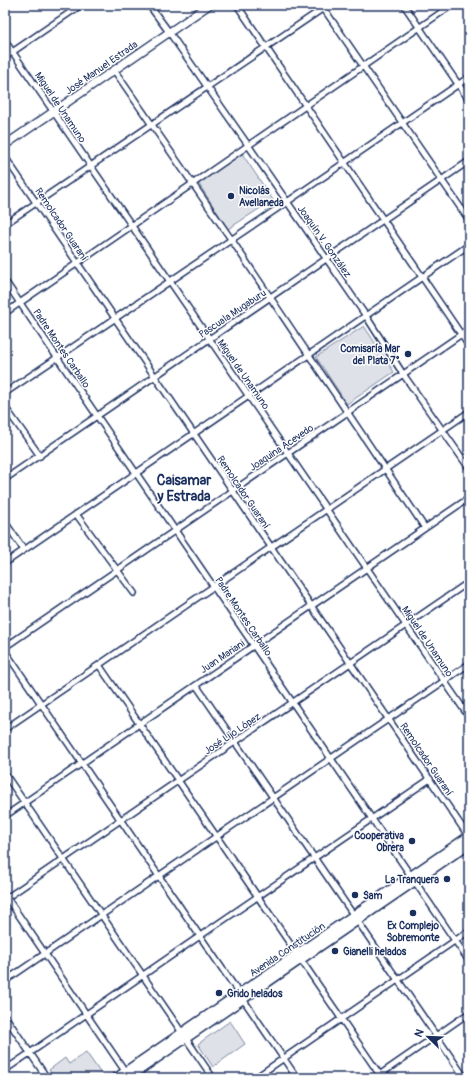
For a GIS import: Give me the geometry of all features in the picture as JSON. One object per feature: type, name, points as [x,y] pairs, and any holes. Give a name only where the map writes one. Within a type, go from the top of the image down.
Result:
[{"type":"main road","name":"José Manuel Estrada","points":[[5,145],[209,5]]},
{"type":"main road","name":"Avenida Constitución","points":[[413,879],[469,836]]},
{"type":"main road","name":"Avenida Constitución","points":[[116,1078],[128,1076],[241,996],[413,879],[469,844]]},
{"type":"street","points":[[5,57],[81,5]]},
{"type":"street","name":"Joaquín V. González","points":[[149,5],[208,86],[366,316],[403,374],[469,468]]},
{"type":"street","points":[[237,5],[469,346]]},
{"type":"street","points":[[404,5],[469,100]]},
{"type":"street","points":[[5,313],[452,5]]},
{"type":"street","points":[[5,224],[152,125],[324,6],[469,220]]},
{"type":"street","name":"Miguel de Unamuno","points":[[5,42],[469,717]]},
{"type":"street","points":[[114,70],[193,183],[425,528]]},
{"type":"street","points":[[5,393],[469,77]]},
{"type":"street","name":"Remolcador Guaraní","points":[[5,158],[469,836]]},
{"type":"street","name":"Pascuala Mugaburu","points":[[5,479],[469,161]]},
{"type":"street","points":[[5,562],[469,245]]},
{"type":"street","name":"Padre Montes Carballo","points":[[5,281],[469,961]]},
{"type":"street","name":"Joaquina Acevedo","points":[[5,647],[469,329]]},
{"type":"street","points":[[5,407],[40,456]]},
{"type":"street","points":[[5,729],[469,412]]},
{"type":"street","name":"Juan Mariani","points":[[5,816],[469,498]]},
{"type":"street","points":[[76,514],[134,593]]},
{"type":"street","points":[[5,522],[24,550]]},
{"type":"street","name":"José Lijo López","points":[[6,897],[469,582]]},
{"type":"street","points":[[5,651],[297,1078]]},
{"type":"street","points":[[5,982],[469,664]]},
{"type":"street","points":[[99,665],[341,1019],[378,1077],[469,1013]]},
{"type":"street","points":[[196,685],[465,1078]]},
{"type":"street","points":[[5,774],[213,1078]]},
{"type":"street","points":[[5,1070],[430,779]]},
{"type":"street","points":[[6,897],[128,1076]]},
{"type":"street","points":[[255,1078],[469,931]]},
{"type":"street","points":[[5,1016],[47,1078]]},
{"type":"shaded area","points":[[241,152],[273,200],[228,229],[197,181]]},
{"type":"shaded area","points":[[364,326],[394,372],[347,404],[316,357]]},
{"type":"shaded area","points":[[230,1021],[245,1044],[213,1067],[198,1044]]},
{"type":"shaded area","points":[[86,1052],[104,1078],[55,1078],[49,1070],[65,1058],[69,1064]]},
{"type":"place","name":"Nicolás Avellaneda","points":[[231,196]]},
{"type":"place","name":"Comisaría Mar del Plata 7°","points":[[408,354]]},
{"type":"place","name":"Cooperativa Obrera","points":[[412,841]]},
{"type":"place","name":"La Tranquera","points":[[447,879]]},
{"type":"place","name":"Sam","points":[[355,895]]},
{"type":"place","name":"Ex Complejo Sobremonte","points":[[413,913]]},
{"type":"place","name":"Gianelli helados","points":[[335,951]]},
{"type":"place","name":"Grido helados","points":[[219,993]]},
{"type":"district","name":"Caisamar y Estrada","points":[[184,488]]}]
